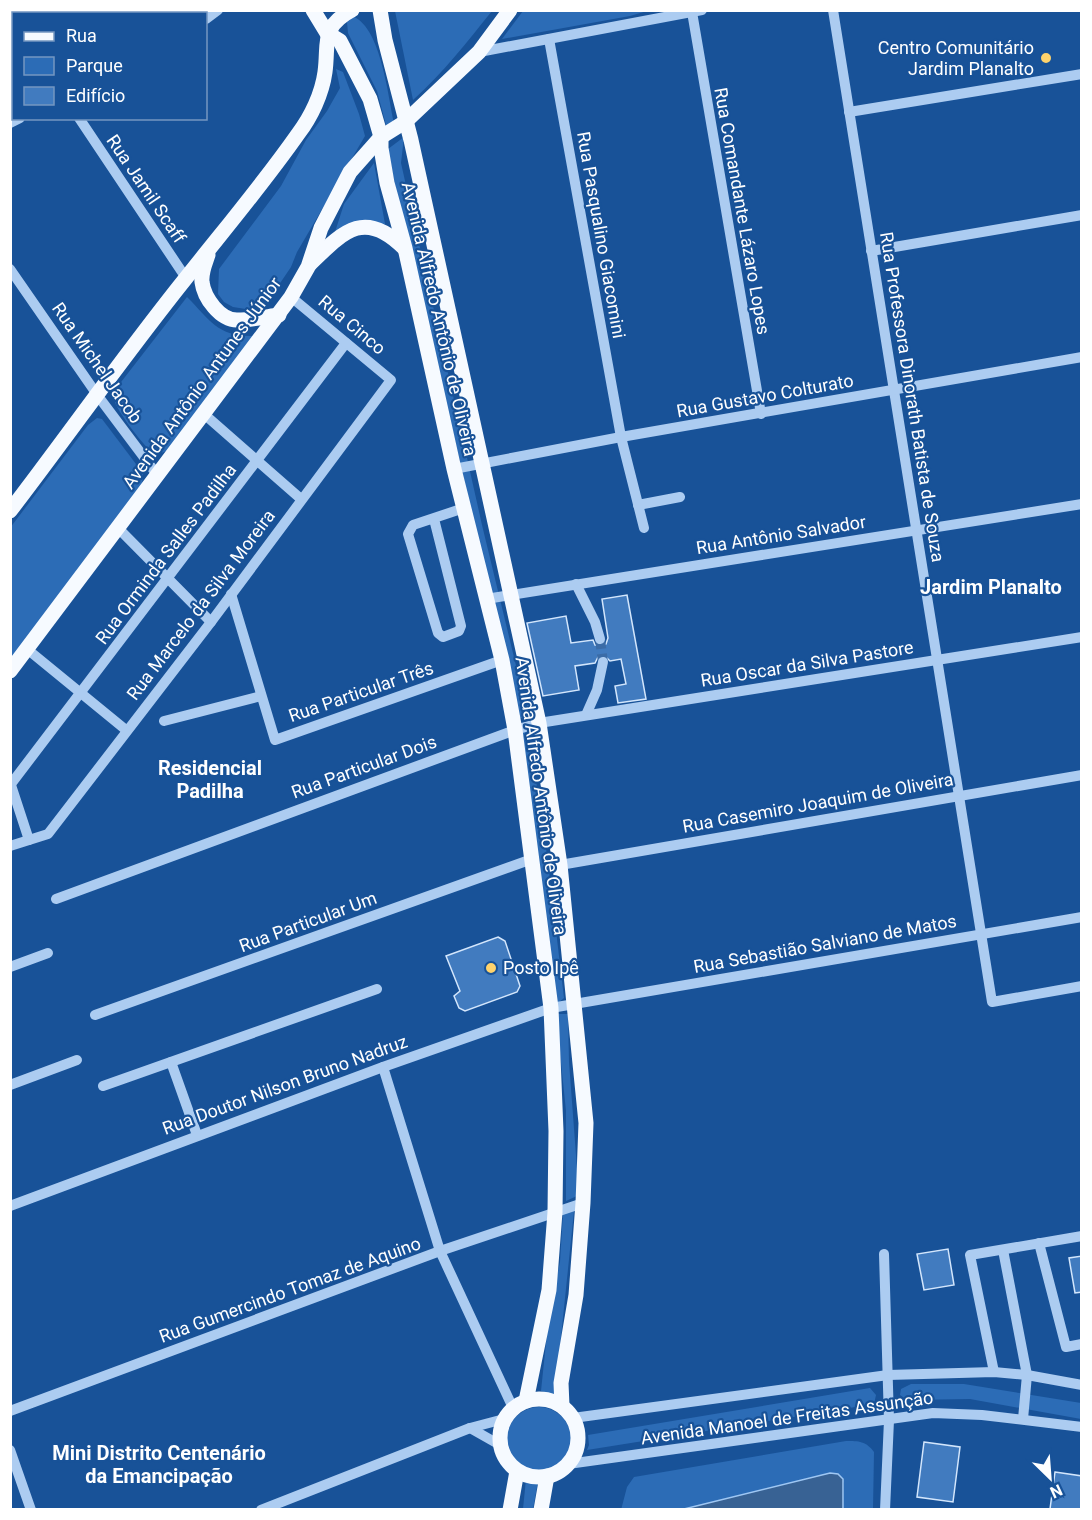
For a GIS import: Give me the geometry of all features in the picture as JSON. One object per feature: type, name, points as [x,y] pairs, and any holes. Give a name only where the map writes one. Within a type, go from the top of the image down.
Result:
[{"type":"main road","name":"Avenida Alfredo Antônio de Oliveira","points":[[314,10],[327,33],[340,41],[352,62],[370,99],[381,137],[387,183],[405,248],[454,469],[502,660],[515,730],[551,1008],[556,1131],[555,1212],[549,1290],[514,1409]]},
{"type":"main road","points":[[10,511],[308,121],[325,72],[327,33],[342,16],[352,10]]},
{"type":"main road","name":"Avenida Alfredo Antônio de Oliveira","points":[[380,10],[385,40],[411,140],[538,723],[560,865],[586,1123],[576,1295],[561,1383],[562,1406]]},
{"type":"main road","name":"Avenida Antônio Antunes Júnior","points":[[10,671],[279,315],[308,267],[321,228],[350,172],[381,137],[405,122],[479,52],[510,10]]},
{"type":"main road","points":[[308,267],[337,238],[352,230],[368,227],[382,230],[405,248]]},
{"type":"main road","points":[[210,249],[203,270],[202,284],[211,303],[222,316],[235,320],[279,315]]},
{"type":"main road","points":[[545,1399],[562,1406],[573,1418],[577,1431],[577,1445],[568,1464],[547,1476],[532,1476],[517,1471],[506,1460],[500,1445],[500,1429],[514,1409],[545,1399]]},
{"type":"main road","points":[[510,1509],[517,1471]]},
{"type":"main road","points":[[541,1509],[547,1476]]},
{"type":"street","name":"Rua Professora Dinorath Batista de Souza","points":[[833,10],[992,1002],[1082,986]]},
{"type":"street","points":[[479,52],[697,11]]},
{"type":"street","name":"Rua Comandante Lázaro Lopes","points":[[697,11],[761,414]]},
{"type":"street","name":"Rua Pasqualino Giacomini","points":[[549,39],[621,437],[644,528]]},
{"type":"street","points":[[849,112],[1082,75]]},
{"type":"street","name":"Rua Jamil Scaff","points":[[80,120],[186,278]]},
{"type":"street","points":[[871,251],[1082,214]]},
{"type":"street","name":"Rua Michel Jacob","points":[[10,269],[98,396],[158,476]]},
{"type":"street","name":"Rua Cinco","points":[[291,297],[391,380]]},
{"type":"street","name":"Rua Orminda Salles Padilha","points":[[11,783],[82,693],[167,577],[346,343]]},
{"type":"street","name":"Rua Gustavo Colturato","points":[[454,469],[621,437],[1082,357]]},
{"type":"street","name":"Rua Marcelo da Silva Moreira","points":[[10,846],[48,834],[211,622],[391,380]]},
{"type":"street","points":[[204,414],[301,499]]},
{"type":"street","points":[[638,505],[680,497]]},
{"type":"street","name":"Rua Antônio Salvador","points":[[486,598],[1082,504]]},
{"type":"street","points":[[434,519],[461,626],[459,631],[443,637],[438,633],[408,534],[413,525],[464,508]]},
{"type":"street","points":[[119,529],[211,622]]},
{"type":"street","points":[[576,584],[595,622],[600,639]]},
{"type":"street","name":"Rua Particular Três","points":[[231,594],[275,740],[502,660]]},
{"type":"street","name":"Rua Oscar da Silva Pastore","points":[[538,723],[1082,637]]},
{"type":"street","points":[[27,649],[126,730]]},
{"type":"street","points":[[586,715],[597,690],[603,662]]},
{"type":"street","name":"Rua Particular Três","points":[[164,721],[261,696]]},
{"type":"street","name":"Rua Particular Dois","points":[[56,898],[538,723]]},
{"type":"street","name":"Rua Casemiro Joaquim de Oliveira","points":[[560,865],[959,795],[1082,776]]},
{"type":"street","points":[[11,783],[29,840]]},
{"type":"street","name":"Rua Particular Um","points":[[95,1015],[532,859]]},
{"type":"street","name":"Rua Sebastião Salviano de Matos","points":[[574,1003],[1082,917]]},
{"type":"street","points":[[10,966],[48,953]]},
{"type":"street","points":[[103,1086],[377,989]]},
{"type":"street","name":"Rua Doutor Nilson Bruno Nadruz","points":[[10,1206],[383,1067],[551,1008],[574,1003]]},
{"type":"street","points":[[10,1085],[77,1060]]},
{"type":"street","points":[[171,1062],[197,1135]]},
{"type":"street","points":[[261,1509],[514,1409],[440,1251],[383,1067]]},
{"type":"street","name":"Rua Gumercindo Tomaz de Aquino","points":[[10,1411],[440,1251],[583,1203]]},
{"type":"street","points":[[994,1372],[970,1256],[1082,1236]]},
{"type":"street","points":[[1039,1243],[1065,1347],[1082,1344]]},
{"type":"street","points":[[1003,1250],[1027,1375],[1023,1419]]},
{"type":"street","points":[[884,1254],[889,1420],[885,1509]]},
{"type":"street","name":"Avenida Manoel de Freitas Assunção","points":[[573,1418],[888,1375],[994,1372],[1027,1375],[1082,1385]]},
{"type":"street","name":"Avenida Manoel de Freitas Assunção","points":[[568,1464],[933,1413],[982,1415],[1082,1427]]},
{"type":"street","points":[[470,1428],[500,1445]]},
{"type":"street","points":[[10,1450],[31,1509]]},
{"type":"green space","points":[[395,10],[492,11],[445,68],[413,100]]},
{"type":"green space","points":[[523,10],[647,11],[502,39]]},
{"type":"green space","points":[[354,17],[371,35],[377,49],[394,123],[386,125],[377,91],[348,33],[347,22]]},
{"type":"green space","points":[[336,69],[343,72],[365,136],[297,252],[291,267],[268,301],[252,310],[233,307],[224,302],[218,294],[219,269],[281,186],[306,140],[327,111],[340,88]]},
{"type":"green space","points":[[404,137],[401,163],[482,525],[520,682],[525,718],[520,718],[394,180],[388,149]]},
{"type":"green space","points":[[374,163],[385,224],[366,224],[335,232],[344,204]]},
{"type":"green space","points":[[187,297],[216,326],[231,334],[253,336],[169,450],[156,455],[125,420],[116,404],[114,394]]},
{"type":"green space","points":[[97,418],[102,419],[142,472],[142,484],[11,662],[10,528],[88,425]]},
{"type":"green space","points":[[525,731],[529,733],[547,855],[564,998],[558,1003],[554,1002],[521,734]]},
{"type":"green space","points":[[556,1014],[568,1014],[569,1062],[579,1195],[566,1201],[566,1111]]},
{"type":"green space","points":[[574,1211],[555,1395],[541,1391],[549,1314],[560,1262],[563,1213]]},
{"type":"green space","points":[[911,1384],[964,1384],[1081,1403],[1081,1419],[970,1399],[907,1400],[900,1395],[901,1389]]},
{"type":"green space","points":[[870,1388],[876,1395],[874,1404],[587,1450],[588,1435]]},
{"type":"green space","points":[[533,1407],[545,1407],[562,1416],[569,1427],[571,1439],[569,1451],[562,1462],[545,1471],[533,1471],[521,1466],[512,1457],[507,1445],[507,1433],[512,1421],[521,1412]]},
{"type":"green space","points":[[846,1441],[862,1442],[874,1452],[873,1509],[843,1509],[844,1483],[835,1473],[830,1473],[684,1509],[621,1510],[627,1487],[634,1477]]},
{"type":"green space","points":[[526,1479],[538,1481],[533,1509],[523,1509]]},
{"type":"shaded area","points":[[830,1473],[838,1474],[843,1479],[843,1509],[684,1509]]},
{"type":"building","points":[[627,595],[646,699],[618,703],[615,686],[626,684],[621,659],[610,661],[604,655],[598,657],[595,663],[575,666],[579,690],[543,696],[527,623],[566,616],[571,643],[593,640],[595,645],[602,646],[606,644],[608,638],[602,599]]},
{"type":"building","name":"Posto Ipê","points":[[498,937],[505,941],[520,986],[517,992],[465,1011],[459,1008],[454,996],[460,991],[446,956]]},
{"type":"building","points":[[948,1249],[954,1285],[924,1290],[917,1254]]},
{"type":"building","points":[[1082,1256],[1082,1292],[1075,1293],[1069,1258]]},
{"type":"building","points":[[924,1442],[960,1447],[953,1502],[917,1497]]},
{"type":"building","points":[[1055,1472],[1082,1476],[1082,1509],[1050,1509]]},
{"type":"tunnel","points":[[600,639],[603,662]]},
{"type":"place","name":"Centro Comunitário Jardim Planalto","points":[[1046,58]]},
{"type":"place","name":"Posto Ipê","points":[[491,968]]},
{"type":"district","name":"Jardim Planalto","points":[[991,587]]},
{"type":"district","name":"Residencial Padilha","points":[[210,780]]},
{"type":"district","name":"Mini Distrito Centenário da Emancipação","points":[[159,1464]]}]
